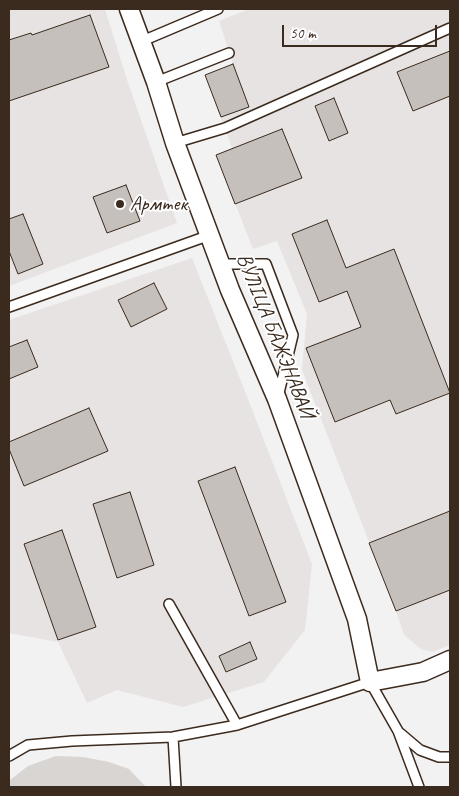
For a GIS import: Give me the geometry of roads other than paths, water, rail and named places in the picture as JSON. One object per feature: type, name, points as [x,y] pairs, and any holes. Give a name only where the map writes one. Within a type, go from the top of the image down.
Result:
[{"type":"street","name":"ВУЛІЦА БАЖЭНАВАЙ","points":[[129,9],[156,82],[175,143],[222,264],[230,290],[277,399],[357,618],[370,682]]},
{"type":"street","points":[[370,682],[423,672],[450,660]]},
{"type":"lane","points":[[140,42],[218,9]]},
{"type":"lane","points":[[175,143],[225,128],[450,28]]},
{"type":"lane","points":[[156,82],[229,53]]},
{"type":"lane","points":[[9,307],[210,235]]},
{"type":"lane","points":[[222,264],[266,264],[293,335],[277,399]]},
{"type":"lane","points":[[169,604],[237,724]]},
{"type":"lane","points":[[9,756],[28,745],[72,741],[174,737],[237,724],[370,682],[398,731],[420,787]]},
{"type":"lane","points":[[398,731],[420,750],[440,757],[450,757]]},
{"type":"lane","points":[[174,737],[176,787]]},
{"type":"place","name":"Армтек","points":[[120,204]]}]
